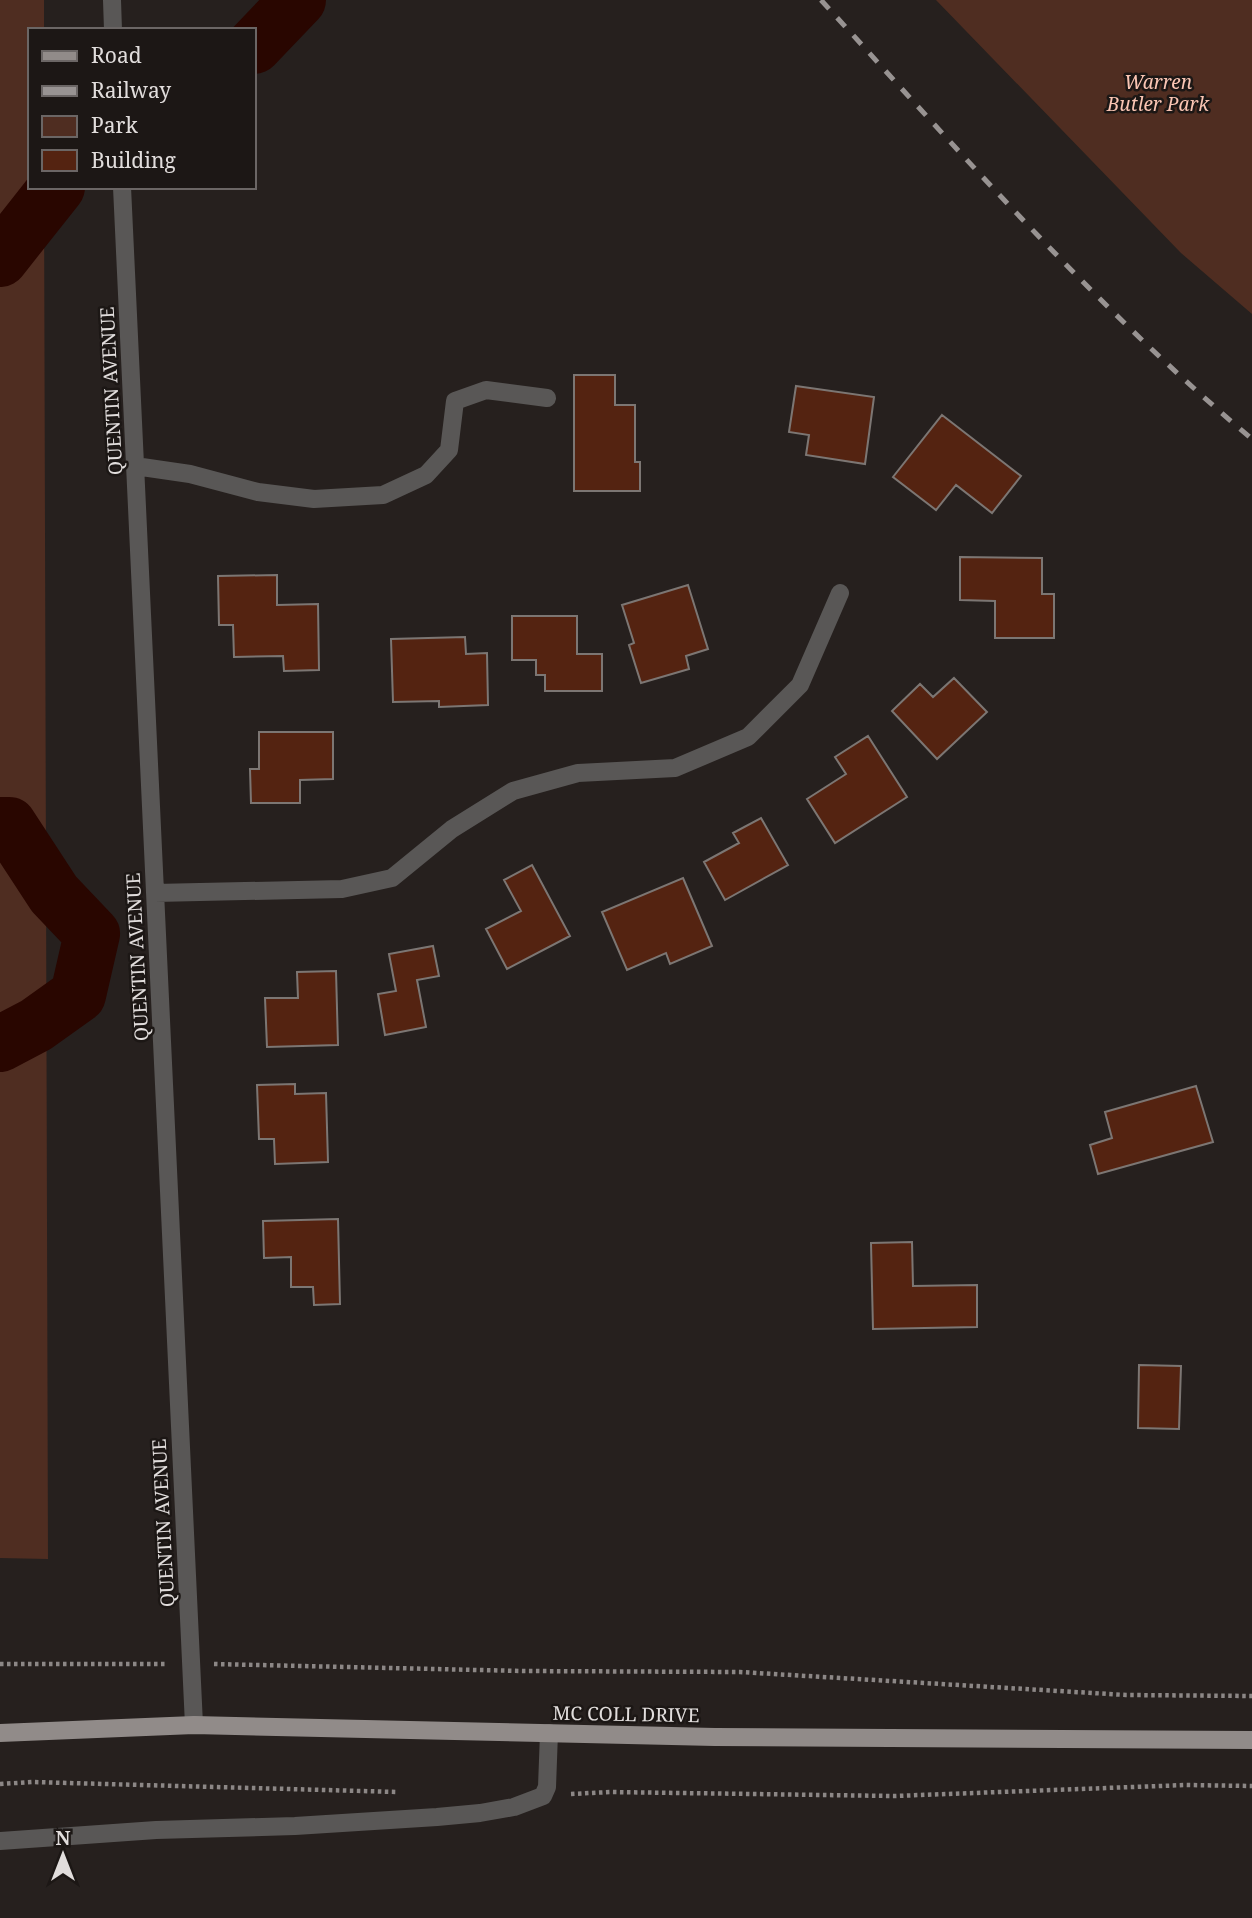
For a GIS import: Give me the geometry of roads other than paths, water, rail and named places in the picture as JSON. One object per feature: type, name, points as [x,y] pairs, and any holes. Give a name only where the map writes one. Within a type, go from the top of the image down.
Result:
[{"type":"main road","name":"MC COLL DRIVE","points":[[0,1732],[194,1725],[729,1737],[1252,1740]]},
{"type":"street","points":[[112,0],[113,28]]},
{"type":"street","name":"QUENTIN AVENUE","points":[[122,189],[194,1725]]},
{"type":"street","points":[[135,466],[190,474],[258,492],[314,499],[383,495],[426,475],[449,450],[455,401],[486,390],[547,398]]},
{"type":"street","points":[[155,893],[342,889],[392,878],[452,829],[513,791],[578,773],[675,768],[748,737],[800,685],[840,593]]},
{"type":"street","points":[[0,1841],[156,1830],[295,1826],[438,1817],[514,1807],[542,1796],[547,1787],[549,1733]]},
{"type":"waterway","points":[[256,44],[298,0]]},
{"type":"waterway","points":[[0,259],[55,189]]},
{"type":"waterway","points":[[0,825],[9,825],[54,894],[92,934],[78,995],[36,1025],[0,1044]]},
{"type":"railway","points":[[821,0],[1029,227],[1138,336],[1252,439]]},
{"type":"park label","name":"Warren Butler Park","points":[[1158,93]]}]
